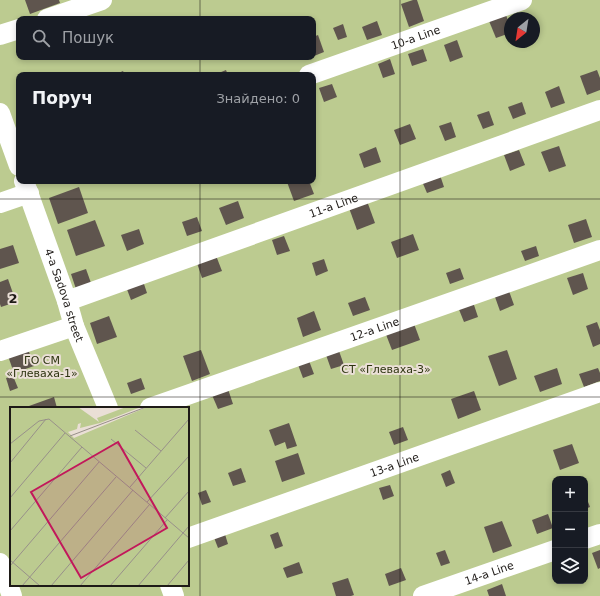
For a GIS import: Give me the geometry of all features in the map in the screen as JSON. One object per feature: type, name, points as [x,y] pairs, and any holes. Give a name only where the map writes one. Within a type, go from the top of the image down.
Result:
[{"type":"street","points":[[56,16],[102,0]]},
{"type":"street","name":"10-a Line","points":[[316,73],[522,0]]},
{"type":"street","points":[[0,35],[16,30]]},
{"type":"street","name":"11-a Line","points":[[67,301],[600,110]]},
{"type":"street","points":[[0,112],[16,157]]},
{"type":"street","points":[[0,203],[27,187]]},
{"type":"street","name":"4-a Sadova street","points":[[27,187],[67,301],[74,326],[108,407]]},
{"type":"street","name":"12-a Line","points":[[153,407],[600,250]]},
{"type":"street","points":[[0,351],[74,326]]},
{"type":"street","name":"13-a Line","points":[[189,538],[600,392]]},
{"type":"street","points":[[588,538],[600,534]]},
{"type":"street","name":"14-a Line","points":[[424,596],[552,551]]},
{"type":"street","points":[[0,563],[12,596]]},
{"type":"street","points":[[170,586],[174,596]]},
{"type":"green space","name":"СТ «Глеваха-3»","points":[[0,0],[600,0],[600,596],[0,596]]},
{"type":"building","points":[[25,0],[59,0],[60,3],[30,14]]},
{"type":"building","points":[[417,0],[424,21],[409,27],[401,4]]},
{"type":"building","points":[[504,16],[504,35],[496,38],[489,21]]},
{"type":"building","points":[[377,21],[382,35],[367,40],[362,27]]},
{"type":"building","points":[[343,24],[347,37],[338,40],[333,28]]},
{"type":"building","points":[[318,35],[324,52],[316,55],[316,36]]},
{"type":"building","points":[[457,40],[463,57],[450,62],[444,45]]},
{"type":"building","points":[[423,49],[427,61],[412,66],[408,54]]},
{"type":"building","points":[[390,59],[395,74],[383,78],[378,64]]},
{"type":"building","points":[[597,70],[600,78],[600,90],[587,95],[580,76]]},
{"type":"building","points":[[332,84],[337,97],[324,102],[319,88]]},
{"type":"building","points":[[559,86],[565,103],[551,108],[545,92]]},
{"type":"building","points":[[522,102],[526,114],[513,119],[508,107]]},
{"type":"building","points":[[489,111],[494,125],[483,129],[477,115]]},
{"type":"building","points":[[451,122],[456,137],[445,141],[439,126]]},
{"type":"building","points":[[410,124],[416,139],[400,145],[394,130]]},
{"type":"building","points":[[559,146],[566,166],[549,172],[541,152]]},
{"type":"building","points":[[376,147],[381,162],[364,168],[359,154]]},
{"type":"building","points":[[519,150],[525,165],[510,171],[504,155]]},
{"type":"building","points":[[439,172],[444,187],[427,193],[421,179]]},
{"type":"building","points":[[288,184],[310,184],[314,194],[294,201]]},
{"type":"building","points":[[79,187],[88,213],[58,224],[49,198]]},
{"type":"building","points":[[238,201],[244,218],[226,225],[219,208]]},
{"type":"building","points":[[367,201],[375,223],[357,230],[349,208]]},
{"type":"building","points":[[197,217],[202,231],[187,236],[182,222]]},
{"type":"building","points":[[586,219],[592,237],[574,243],[568,225]]},
{"type":"building","points":[[95,220],[105,246],[76,256],[67,230]]},
{"type":"building","points":[[139,229],[144,244],[127,251],[121,235]]},
{"type":"building","points":[[413,234],[419,250],[397,258],[391,242]]},
{"type":"building","points":[[284,236],[290,251],[277,255],[272,240]]},
{"type":"building","points":[[13,245],[19,263],[0,269],[0,249]]},
{"type":"building","points":[[536,246],[539,256],[525,261],[521,251]]},
{"type":"building","points":[[215,253],[222,271],[202,278],[196,260]]},
{"type":"building","points":[[324,259],[328,271],[316,276],[312,263]]},
{"type":"building","points":[[460,268],[464,279],[450,284],[446,273]]},
{"type":"building","points":[[86,269],[91,283],[76,289],[71,274]]},
{"type":"building","points":[[583,273],[588,289],[573,295],[567,278]]},
{"type":"building","points":[[142,278],[147,293],[131,300],[125,284]]},
{"type":"building","points":[[8,279],[16,302],[1,307],[0,282]]},
{"type":"building","points":[[509,291],[514,305],[500,311],[495,297]]},
{"type":"building","points":[[365,297],[370,310],[353,316],[348,303]]},
{"type":"building","points":[[473,302],[478,317],[464,322],[458,307]]},
{"type":"building","points":[[314,311],[321,330],[303,337],[297,318]]},
{"type":"building","points":[[109,316],[117,337],[97,344],[90,323]]},
{"type":"building","points":[[413,321],[420,340],[392,350],[385,332]]},
{"type":"building","points":[[597,322],[600,330],[600,344],[593,347],[586,326]]},
{"type":"building","points":[[28,349],[34,366],[14,373],[8,356]]},
{"type":"building","points":[[201,350],[210,374],[192,381],[183,356]]},
{"type":"building","points":[[507,350],[517,379],[499,386],[488,356]]},
{"type":"building","points":[[339,351],[344,365],[331,369],[326,355]]},
{"type":"building","points":[[308,358],[314,374],[303,378],[297,362]]},
{"type":"building","points":[[557,368],[562,384],[540,392],[534,376]]},
{"type":"building","points":[[598,368],[600,373],[600,381],[584,387],[579,374]]},
{"type":"building","points":[[13,376],[18,388],[10,391],[6,378]]},
{"type":"building","points":[[141,378],[145,389],[131,394],[127,383]]},
{"type":"building","points":[[228,389],[233,404],[218,409],[212,395]]},
{"type":"building","points":[[474,391],[481,410],[458,419],[451,399]]},
{"type":"building","points":[[54,397],[57,407],[30,407]]},
{"type":"building","points":[[289,423],[297,446],[287,449],[285,442],[275,446],[269,430]]},
{"type":"building","points":[[403,427],[408,440],[394,445],[389,432]]},
{"type":"building","points":[[572,444],[579,463],[560,470],[553,450]]},
{"type":"building","points":[[298,453],[305,474],[282,482],[275,461]]},
{"type":"building","points":[[241,468],[246,482],[233,486],[228,473]]},
{"type":"building","points":[[450,470],[455,483],[446,487],[441,474]]},
{"type":"building","points":[[390,485],[394,496],[383,500],[379,488]]},
{"type":"building","points":[[206,490],[211,502],[202,505],[198,493]]},
{"type":"building","points":[[548,514],[552,528],[537,534],[532,520]]},
{"type":"building","points":[[502,521],[512,546],[493,553],[484,527]]},
{"type":"building","points":[[224,531],[228,544],[218,548],[213,535]]},
{"type":"building","points":[[278,532],[283,546],[275,549],[270,535]]},
{"type":"building","points":[[445,550],[450,563],[441,566],[436,553]]},
{"type":"building","points":[[600,550],[600,568],[598,569],[592,553]]},
{"type":"building","points":[[299,562],[303,573],[287,578],[283,568]]},
{"type":"building","points":[[401,568],[406,580],[389,586],[385,574]]},
{"type":"building","points":[[348,578],[354,595],[336,596],[332,583]]},
{"type":"building","points":[[502,584],[506,596],[489,596],[487,590]]},
{"type":"park label","name":"ГО СМ «Глеваха-1»","points":[[42,366]]}]
